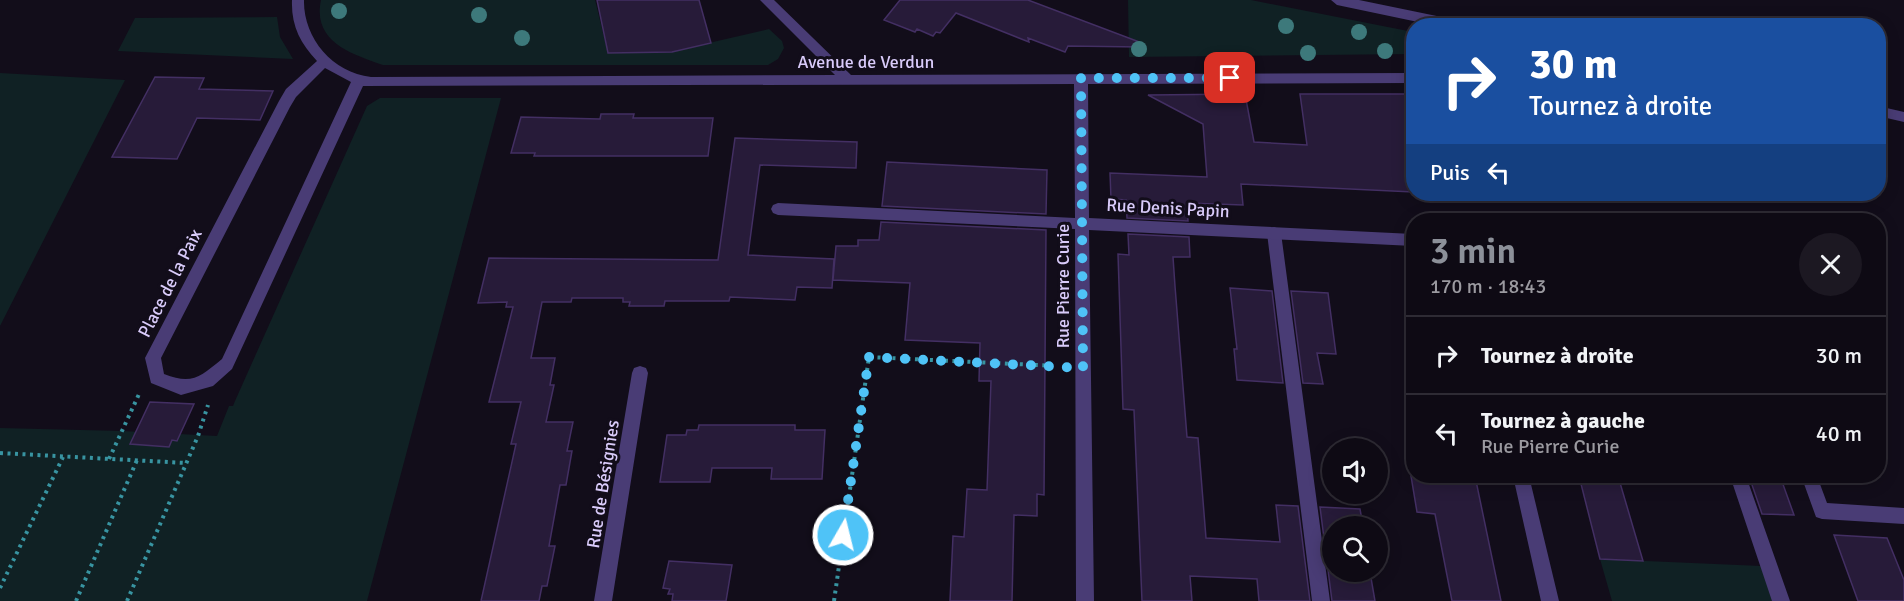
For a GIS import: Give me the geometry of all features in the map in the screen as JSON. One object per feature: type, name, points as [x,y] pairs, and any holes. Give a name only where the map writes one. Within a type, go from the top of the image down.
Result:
[{"type":"street","name":"Avenue de Verdun","points":[[298,0],[296,13],[298,26],[309,45],[325,61],[359,80],[382,82],[1406,78]]},
{"type":"street","points":[[766,0],[848,81]]},
{"type":"street","points":[[1337,0],[1423,18]]},
{"type":"street","name":"Place de la Paix","points":[[157,378],[153,358],[284,105],[291,93],[325,61]]},
{"type":"street","name":"Rue Pierre Curie","points":[[1081,78],[1085,601]]},
{"type":"street","points":[[157,378],[181,388],[207,381],[227,364],[359,80]]},
{"type":"street","points":[[1886,113],[1904,117]]},
{"type":"street","name":"Rue Denis Papin","points":[[778,209],[1406,240]]},
{"type":"street","points":[[1274,233],[1321,601]]},
{"type":"street","name":"Rue de Bésignies","points":[[603,601],[640,373]]},
{"type":"street","points":[[1523,483],[1550,601]]},
{"type":"street","points":[[1740,483],[1781,601]]},
{"type":"street","points":[[1812,483],[1822,511],[1904,516]]},
{"type":"path","points":[[834,601],[869,357],[1083,368]]},
{"type":"path","points":[[109,459],[140,391],[157,378]]},
{"type":"path","points":[[127,601],[209,403],[207,381]]},
{"type":"path","points":[[0,453],[186,463]]},
{"type":"path","points":[[0,588],[63,457]]},
{"type":"path","points":[[76,601],[137,460]]},
{"type":"shaded area","points":[[321,0],[595,0],[608,53],[670,52],[769,29],[782,41],[784,48],[778,59],[768,65],[383,65],[347,51],[328,36],[320,14]]},
{"type":"shaded area","points":[[1128,0],[1251,0],[1406,31],[1406,54],[1129,57]]},
{"type":"shaded area","points":[[277,17],[280,37],[293,59],[118,51],[135,18]]},
{"type":"shaded area","points":[[0,73],[125,80],[0,326]]},
{"type":"shaded area","points":[[380,98],[501,98],[367,601],[0,601],[0,428],[217,436],[229,406],[233,406],[367,106]]},
{"type":"shaded area","points":[[1600,559],[1761,566],[1773,601],[1612,601]]},
{"type":"building","points":[[597,0],[699,0],[711,43],[672,52],[608,53]]},
{"type":"building","points":[[900,0],[1028,0],[1142,43],[1141,47],[1068,46],[1065,52],[1028,38],[1029,42],[956,13],[940,33],[936,32],[933,36],[884,20]]},
{"type":"building","points":[[155,77],[204,78],[199,89],[273,91],[260,120],[197,118],[177,159],[112,157]]},
{"type":"building","points":[[1245,94],[1254,142],[1307,145],[1300,94],[1406,94],[1406,192],[1241,184],[1243,205],[1187,203],[1188,221],[1127,218],[1126,200],[1111,199],[1110,173],[1207,177],[1203,124],[1148,95]]},
{"type":"building","points":[[601,114],[634,114],[633,118],[713,118],[708,156],[534,156],[535,153],[511,153],[521,117],[600,119]]},
{"type":"building","points":[[735,138],[857,142],[856,168],[760,165],[748,255],[834,259],[832,288],[797,287],[795,300],[730,297],[729,301],[665,301],[664,306],[629,306],[630,302],[623,302],[623,298],[572,298],[571,302],[542,302],[531,358],[555,358],[550,385],[554,385],[546,422],[573,422],[567,451],[572,451],[566,485],[560,485],[549,546],[555,546],[547,586],[542,586],[539,601],[481,601],[516,444],[511,444],[521,402],[489,402],[513,307],[506,307],[507,302],[478,303],[489,258],[718,260]]},
{"type":"building","points":[[887,162],[1047,170],[1046,214],[882,206]]},
{"type":"building","points":[[881,222],[1046,230],[1044,495],[1037,494],[1037,516],[1014,515],[1012,601],[950,601],[953,536],[964,537],[967,489],[987,490],[991,381],[979,381],[980,343],[905,340],[910,283],[833,280],[836,246],[858,246],[858,240],[879,240]]},
{"type":"building","points":[[1128,234],[1189,237],[1190,257],[1173,257],[1187,437],[1198,438],[1206,538],[1280,542],[1276,505],[1298,506],[1310,601],[1259,601],[1257,579],[1190,576],[1192,601],[1142,601],[1134,410],[1123,409],[1118,254],[1129,255]]},
{"type":"building","points":[[1230,288],[1272,291],[1283,383],[1237,380],[1234,349],[1237,349]]},
{"type":"building","points":[[1291,291],[1328,293],[1336,354],[1317,353],[1323,384],[1303,383]]},
{"type":"building","points":[[150,402],[194,404],[177,441],[172,440],[169,447],[130,444]]},
{"type":"building","points":[[699,425],[795,425],[795,430],[825,430],[822,479],[771,479],[772,468],[712,468],[710,482],[660,482],[667,435],[686,435],[687,430],[698,430]]},
{"type":"building","points":[[1412,483],[1476,483],[1501,601],[1452,601],[1435,514],[1417,512]]},
{"type":"building","points":[[1581,483],[1620,483],[1643,561],[1600,559]]},
{"type":"building","points":[[1751,483],[1783,483],[1794,515],[1762,514]]},
{"type":"building","points":[[1320,507],[1360,509],[1361,516],[1322,516],[1322,523]]},
{"type":"building","points":[[1834,535],[1887,538],[1904,580],[1904,601],[1858,601]]},
{"type":"building","points":[[669,561],[732,565],[726,601],[672,601],[673,594],[668,594],[670,589],[663,588]]},
{"type":"building","points":[[1330,582],[1372,582],[1375,601],[1332,601]]},
{"type":"route","points":[[843,535],[869,357],[1083,368],[1081,78],[1230,78]]}]
